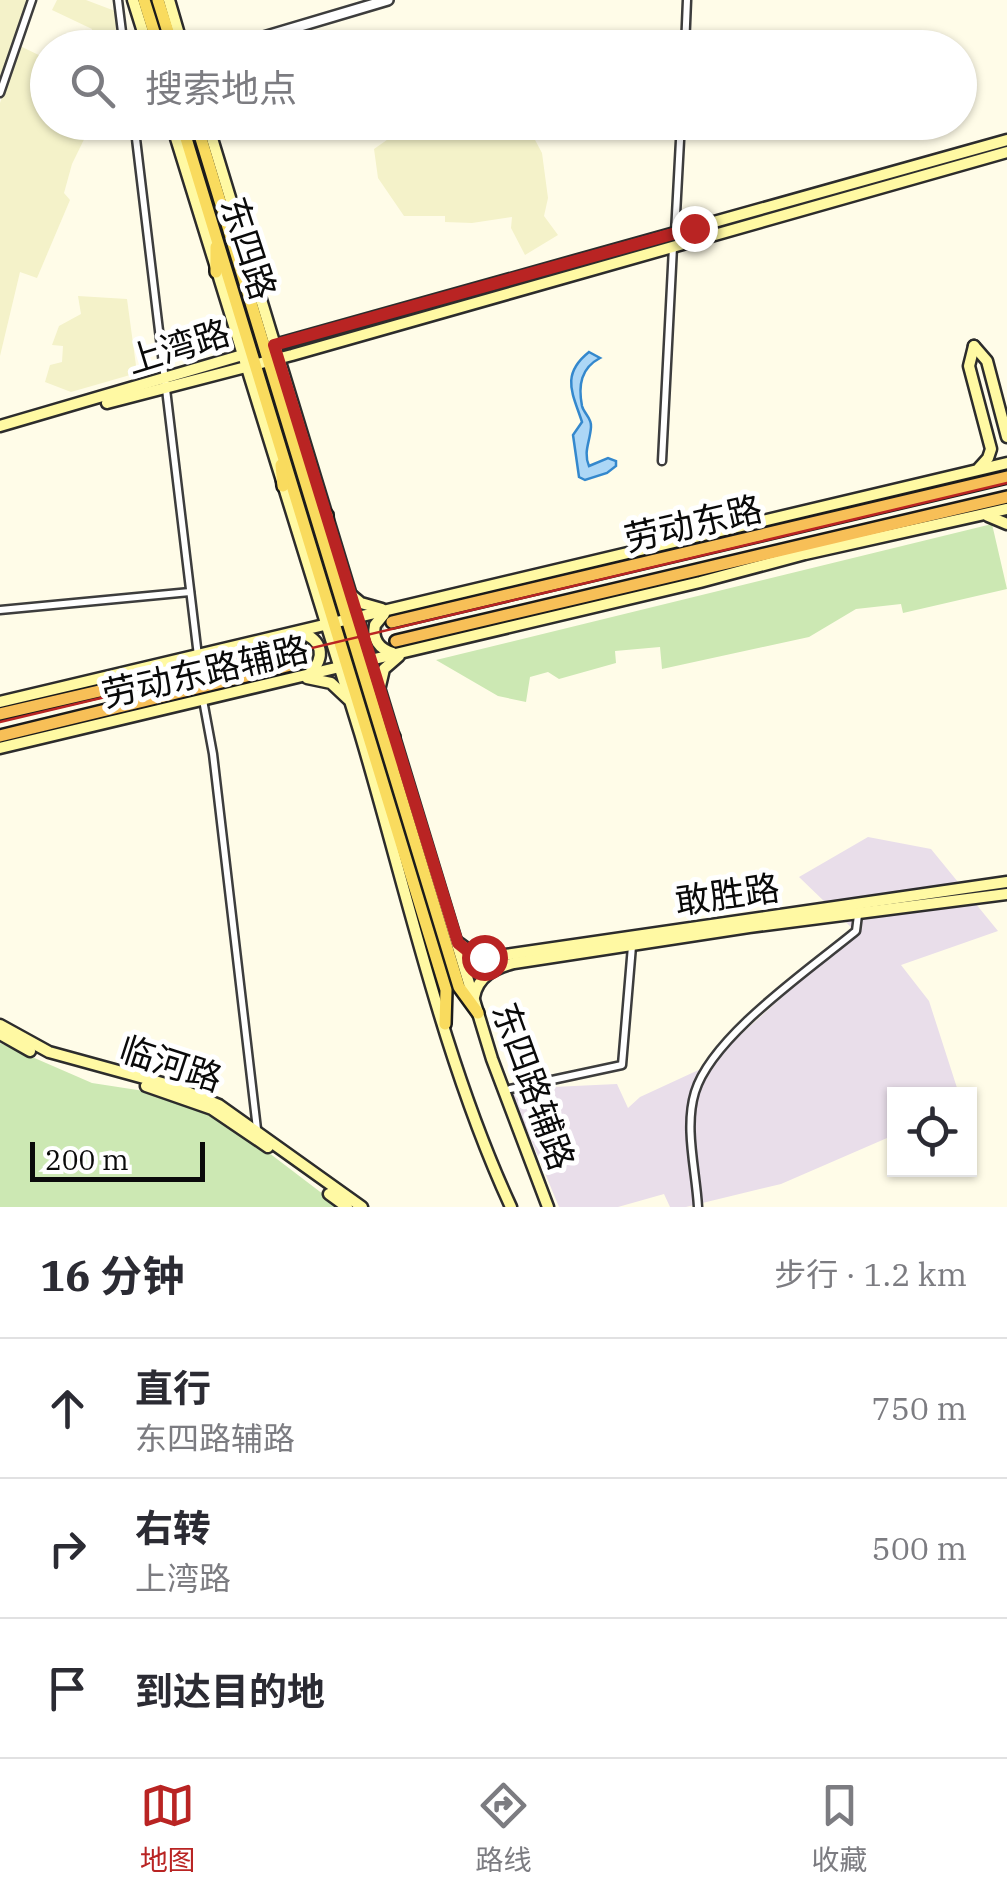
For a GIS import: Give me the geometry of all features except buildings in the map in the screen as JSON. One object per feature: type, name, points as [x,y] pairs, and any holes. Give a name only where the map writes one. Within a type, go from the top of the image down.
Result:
[{"type":"highway","name":"劳动东路","points":[[393,614],[1007,476]]},
{"type":"highway","name":"劳动东路","points":[[397,647],[1007,497]]},
{"type":"highway","points":[[0,714],[296,637]]},
{"type":"highway","points":[[0,736],[304,669]]},
{"type":"main road","points":[[134,0],[143,30]]},
{"type":"main road","points":[[144,0],[153,30]]},
{"type":"main road","points":[[158,0],[172,30]]},
{"type":"main road","points":[[169,0],[176,30]]},
{"type":"main road","name":"东四路辅路","points":[[176,140],[232,325],[289,391],[348,592],[341,622]]},
{"type":"main road","name":"东四路","points":[[186,140],[216,237],[333,571],[341,622]]},
{"type":"main road","name":"东四路","points":[[202,140],[251,301],[270,413],[363,694],[395,777],[459,987],[478,1013]]},
{"type":"main road","name":"东四路辅路","points":[[212,140],[266,321],[254,390],[314,591],[341,622],[363,694],[375,788],[445,1024],[509,1207]]},
{"type":"main road","name":"上湾路","points":[[260,356],[312,349],[1007,140]]},
{"type":"main road","name":"上湾路","points":[[0,430],[260,356],[308,335],[1007,152]]},
{"type":"main road","points":[[240,232],[241,268]]},
{"type":"main road","points":[[216,237],[216,272]]},
{"type":"main road","points":[[251,301],[266,321],[284,333],[308,335]]},
{"type":"main road","points":[[232,325],[232,347],[215,369],[241,378],[270,413]]},
{"type":"main road","points":[[976,470],[991,449],[970,366],[974,346],[987,362],[1007,437]]},
{"type":"main road","points":[[289,391],[289,370],[312,349]]},
{"type":"main road","points":[[279,441],[282,486]]},
{"type":"main road","name":"劳动东路辅路","points":[[0,702],[296,637],[341,622],[393,614],[1007,463]]},
{"type":"main road","name":"劳动东路辅路","points":[[0,748],[291,679],[304,669],[354,664],[397,647],[411,650],[1007,509]]},
{"type":"main road","points":[[327,515],[328,556]]},
{"type":"main road","points":[[982,515],[1007,524]]},
{"type":"main road","points":[[333,571],[355,600],[393,614]]},
{"type":"main road","points":[[296,637],[312,618],[314,591]]},
{"type":"main road","points":[[393,614],[375,625],[375,638],[384,650],[397,647]]},
{"type":"main road","points":[[296,637],[313,638],[320,652],[314,670],[304,669]]},
{"type":"main road","points":[[291,679],[323,680],[363,694],[388,663],[411,650]]},
{"type":"main road","name":"东四路辅路","points":[[363,694],[394,737],[506,1101],[544,1203]]},
{"type":"main road","name":"东四路","points":[[363,694],[365,725],[446,990],[445,1024]]},
{"type":"main road","points":[[394,737],[395,777]]},
{"type":"main road","points":[[373,750],[375,788]]},
{"type":"main road","name":"敢胜路","points":[[458,943],[474,954],[490,957],[1007,882]]},
{"type":"main road","name":"敢胜路","points":[[474,998],[478,983],[498,968],[749,927],[1007,894]]},
{"type":"main road","name":"临河路","points":[[0,1026],[69,1059],[198,1094],[257,1129],[362,1207]]},
{"type":"main road","name":"临河路","points":[[0,1034],[65,1065],[166,1091],[212,1109],[347,1207]]},
{"type":"street","points":[[0,93],[32,0]]},
{"type":"street","points":[[118,0],[122,30]]},
{"type":"street","points":[[269,30],[370,0]]},
{"type":"street","points":[[287,30],[388,0]]},
{"type":"street","points":[[686,30],[687,0]]},
{"type":"street","points":[[136,140],[198,656]]},
{"type":"street","points":[[662,460],[680,140]]},
{"type":"street","points":[[0,610],[190,592]]},
{"type":"street","points":[[204,700],[257,1129]]},
{"type":"street","points":[[698,1207],[690,1133],[694,1095],[705,1068],[749,1020],[856,931],[858,915]]},
{"type":"street","points":[[510,1089],[622,1065],[632,946]]},
{"type":"shaded area","points":[[0,0],[28,0],[0,81]]},
{"type":"shaded area","points":[[57,0],[86,0],[115,11],[117,30],[92,30],[52,10]]},
{"type":"shaded area","points":[[20,46],[30,51],[30,140],[84,140],[64,193],[70,200],[37,278],[20,272],[0,356],[0,103]]},
{"type":"shaded area","points":[[387,140],[535,140],[542,153],[548,198],[544,216],[558,235],[525,255],[511,228],[512,217],[472,223],[445,222],[445,216],[404,216],[378,178],[374,149]]},
{"type":"shaded area","points":[[78,296],[127,299],[137,373],[71,392],[45,382],[50,365],[62,362],[63,346],[52,345],[59,326],[81,314]]},
{"type":"shaded area","points":[[868,837],[931,849],[998,931],[901,965],[929,1001],[957,1087],[887,1087],[887,1138],[781,1184],[686,1207],[670,1207],[664,1194],[618,1207],[559,1207],[510,1089],[617,1084],[628,1108],[640,1097],[705,1067],[855,931],[799,877]]},
{"type":"green space","points":[[992,524],[1007,589],[903,613],[901,604],[856,609],[809,637],[662,669],[660,647],[615,651],[616,663],[559,679],[548,672],[530,677],[526,702],[498,696],[436,660]]},
{"type":"green space","points":[[0,1043],[92,1083],[157,1093],[197,1106],[231,1124],[340,1207],[0,1207]]},
{"type":"water","points":[[589,352],[600,358],[585,372],[580,391],[591,424],[587,461],[589,466],[608,458],[616,461],[616,466],[585,480],[579,477],[573,435],[582,422],[571,385],[574,369]]},
{"type":"tunnel","points":[[308,642],[392,622]]},
{"type":"railway","points":[[0,722],[1007,483]]},
{"type":"route","points":[[484,957],[458,943],[274,345],[694,228]]}]
